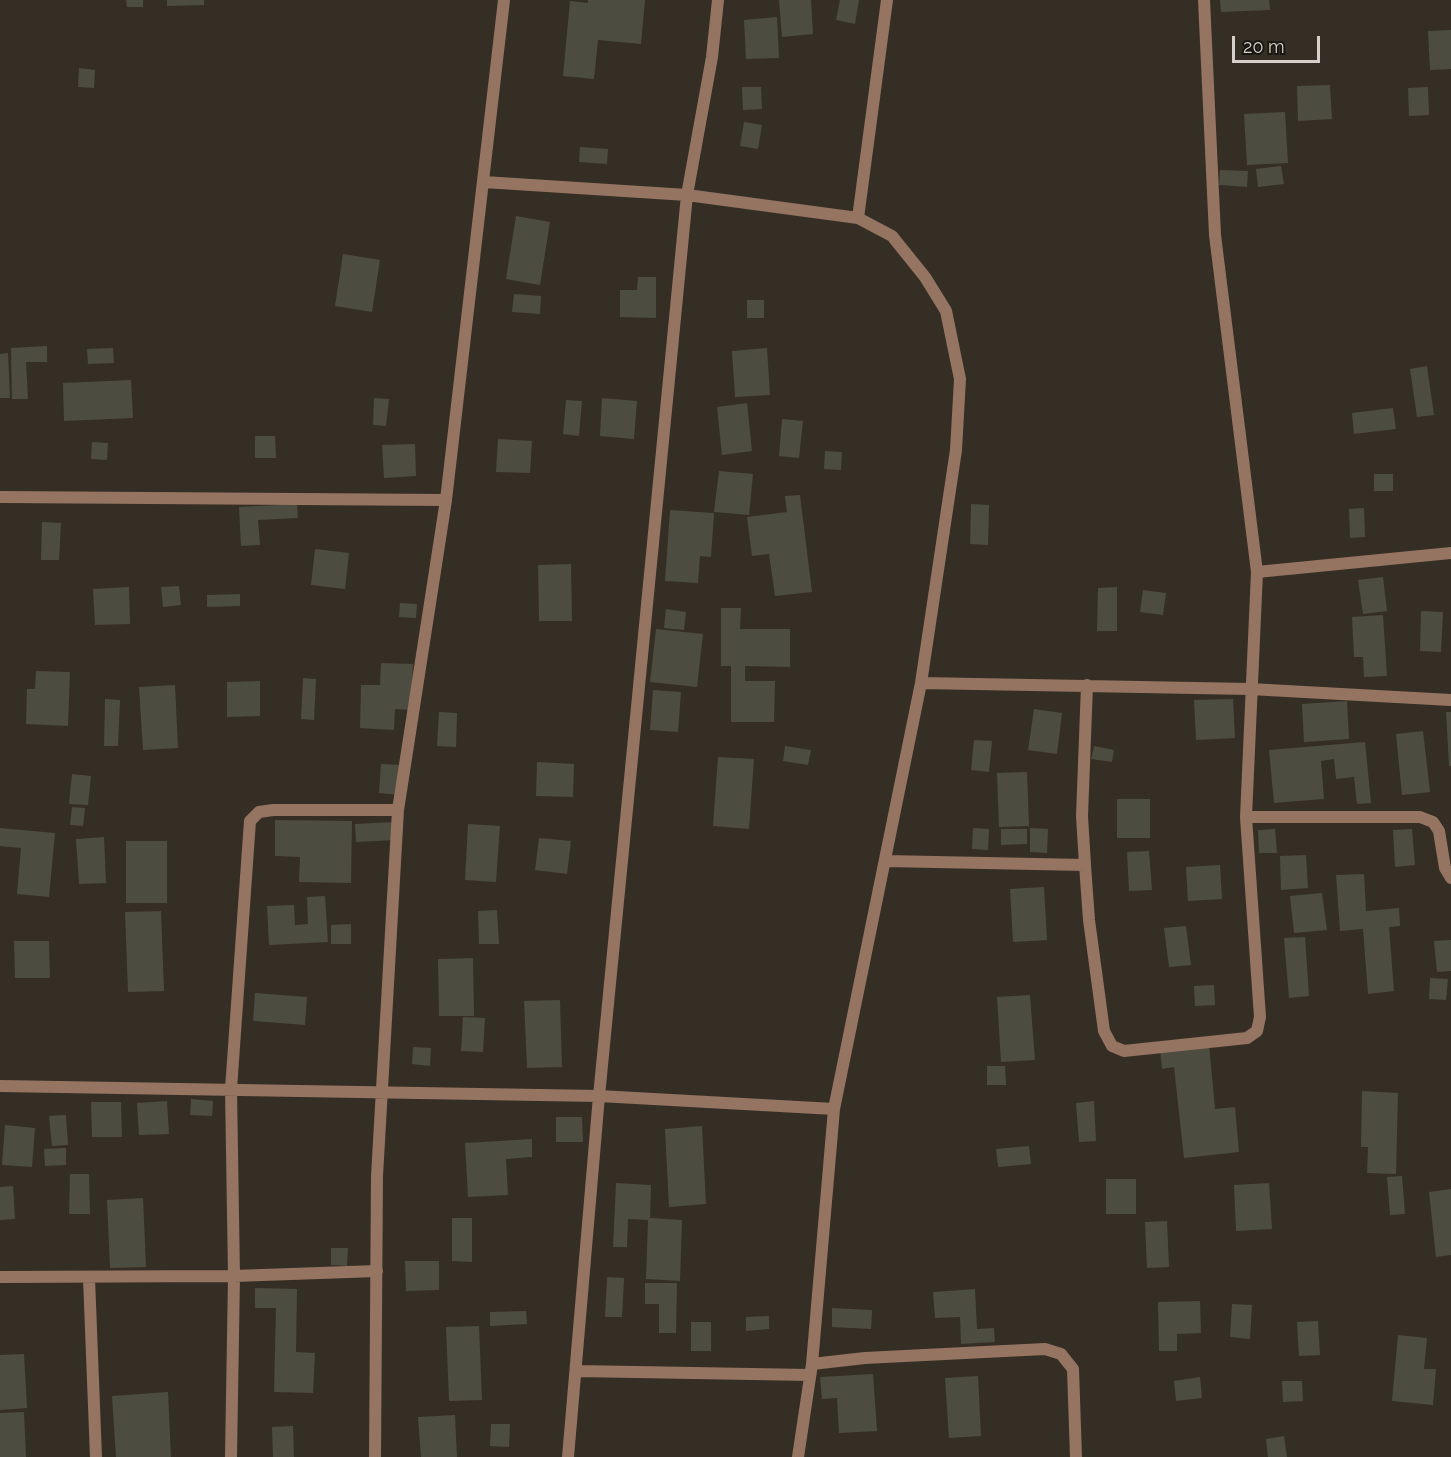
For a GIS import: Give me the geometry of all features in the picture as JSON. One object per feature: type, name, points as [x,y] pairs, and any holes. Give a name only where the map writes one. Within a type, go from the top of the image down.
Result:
[{"type":"street","points":[[375,1457],[377,1176],[398,810],[446,500],[504,0]]},
{"type":"street","points":[[568,1457],[578,1371],[599,1096],[687,195],[712,57],[718,0]]},
{"type":"street","points":[[858,218],[887,0]]},
{"type":"street","points":[[1087,685],[1082,816],[1089,920],[1104,1031],[1112,1046],[1124,1051],[1247,1038],[1257,1031],[1260,1017],[1246,817],[1257,572],[1215,235],[1204,0]]},
{"type":"street","points":[[484,182],[687,195],[858,218],[892,236],[925,277],[945,311],[960,379],[956,450],[921,683],[834,1109],[811,1370],[798,1457]]},
{"type":"street","points":[[0,497],[446,500]]},
{"type":"street","points":[[1257,572],[1451,553]]},
{"type":"street","points":[[921,683],[1250,689],[1451,700]]},
{"type":"street","points":[[231,1457],[234,1276],[231,1089],[250,821],[259,812],[273,810],[398,810]]},
{"type":"street","points":[[1246,817],[1420,817],[1433,822],[1439,831],[1445,868],[1451,878]]},
{"type":"street","points":[[885,861],[1085,865]]},
{"type":"street","points":[[0,1086],[599,1096],[834,1109]]},
{"type":"street","points":[[0,1277],[234,1276],[377,1271]]},
{"type":"street","points":[[89,1278],[96,1457]]},
{"type":"street","points":[[578,1371],[811,1370],[865,1358],[1045,1349],[1061,1354],[1072,1369],[1076,1457]]},
{"type":"building","points":[[126,0],[143,0],[143,7],[127,7]]},
{"type":"building","points":[[167,0],[204,0],[204,5],[167,6]]},
{"type":"building","points":[[588,0],[645,0],[641,44],[598,40],[594,79],[563,76],[570,1],[588,3]]},
{"type":"building","points":[[779,0],[811,0],[813,34],[782,37]]},
{"type":"building","points":[[840,0],[859,0],[855,24],[836,20]]},
{"type":"building","points":[[1220,0],[1269,0],[1270,10],[1221,12]]},
{"type":"building","points":[[777,17],[779,58],[746,59],[744,20]]},
{"type":"building","points":[[1451,30],[1451,69],[1430,70],[1428,31]]},
{"type":"building","points":[[79,68],[95,70],[94,88],[78,87]]},
{"type":"building","points":[[1330,85],[1332,119],[1298,121],[1297,86]]},
{"type":"building","points":[[742,87],[761,87],[762,109],[743,110]]},
{"type":"building","points":[[1428,87],[1429,115],[1409,116],[1408,88]]},
{"type":"building","points":[[1285,112],[1288,163],[1247,165],[1244,114]]},
{"type":"building","points":[[744,122],[762,125],[758,149],[740,146]]},
{"type":"building","points":[[580,147],[608,149],[607,164],[579,162]]},
{"type":"building","points":[[1281,166],[1284,184],[1258,187],[1256,169]]},
{"type":"building","points":[[1220,170],[1248,171],[1247,187],[1219,185]]},
{"type":"building","points":[[516,216],[550,222],[540,285],[506,279]]},
{"type":"building","points":[[343,254],[380,260],[372,312],[335,306]]},
{"type":"building","points":[[638,277],[656,277],[656,318],[620,317],[620,290],[637,290]]},
{"type":"building","points":[[514,294],[541,296],[540,314],[512,312]]},
{"type":"building","points":[[747,300],[764,300],[764,318],[747,318]]},
{"type":"building","points":[[47,346],[47,362],[26,362],[28,399],[12,399],[11,348]]},
{"type":"building","points":[[113,348],[114,363],[88,364],[87,349]]},
{"type":"building","points":[[767,348],[770,395],[735,397],[732,351]]},
{"type":"building","points":[[8,353],[10,398],[0,398],[0,354]]},
{"type":"building","points":[[1427,366],[1434,415],[1417,417],[1410,369]]},
{"type":"building","points":[[131,380],[133,418],[64,421],[63,383]]},
{"type":"building","points":[[374,398],[389,399],[386,426],[373,425]]},
{"type":"building","points":[[602,398],[637,401],[634,439],[600,436]]},
{"type":"building","points":[[566,400],[582,401],[579,436],[563,434]]},
{"type":"building","points":[[747,403],[752,451],[722,455],[717,407]]},
{"type":"building","points":[[1393,408],[1396,429],[1354,434],[1352,413]]},
{"type":"building","points":[[782,419],[803,421],[799,458],[779,456]]},
{"type":"building","points":[[255,436],[275,436],[276,458],[255,458]]},
{"type":"building","points":[[498,439],[532,441],[530,473],[496,472]]},
{"type":"building","points":[[92,442],[108,443],[107,460],[91,459]]},
{"type":"building","points":[[415,444],[416,476],[384,478],[382,445]]},
{"type":"building","points":[[825,451],[842,452],[841,470],[824,469]]},
{"type":"building","points":[[719,471],[753,474],[749,515],[714,512]]},
{"type":"building","points":[[1374,474],[1393,474],[1393,491],[1374,491]]},
{"type":"building","points":[[800,495],[812,592],[775,596],[769,554],[752,556],[747,517],[787,512],[785,496]]},
{"type":"building","points":[[297,504],[298,518],[258,520],[260,545],[241,546],[239,507]]},
{"type":"building","points":[[971,504],[989,505],[988,545],[970,544]]},
{"type":"building","points":[[1364,508],[1365,537],[1350,538],[1349,509]]},
{"type":"building","points":[[670,510],[714,513],[711,557],[700,556],[698,583],[665,581]]},
{"type":"building","points":[[42,522],[61,523],[59,560],[41,560]]},
{"type":"building","points":[[315,549],[349,553],[345,589],[311,585]]},
{"type":"building","points":[[571,564],[572,621],[539,621],[538,565]]},
{"type":"building","points":[[1383,577],[1387,611],[1363,614],[1358,580]]},
{"type":"building","points":[[179,586],[181,605],[163,607],[161,587]]},
{"type":"building","points":[[129,587],[130,624],[95,625],[93,589]]},
{"type":"building","points":[[1117,587],[1117,631],[1097,631],[1098,588]]},
{"type":"building","points":[[1143,590],[1166,593],[1163,615],[1140,612]]},
{"type":"building","points":[[240,594],[240,606],[207,607],[207,595]]},
{"type":"building","points":[[400,603],[417,604],[416,618],[399,617]]},
{"type":"building","points":[[721,608],[741,608],[740,629],[790,629],[790,667],[745,666],[745,681],[775,681],[774,722],[731,722],[731,666],[721,666]]},
{"type":"building","points":[[666,609],[686,612],[684,630],[664,628]]},
{"type":"building","points":[[1421,611],[1443,612],[1441,652],[1420,651]]},
{"type":"building","points":[[1383,615],[1387,676],[1364,677],[1363,657],[1354,657],[1352,617]]},
{"type":"building","points":[[656,629],[703,634],[697,687],[650,682]]},
{"type":"building","points":[[381,663],[413,664],[411,710],[395,709],[394,730],[360,728],[361,685],[380,685]]},
{"type":"building","points":[[36,671],[70,672],[68,726],[26,724],[27,689],[35,689]]},
{"type":"building","points":[[303,678],[316,679],[314,720],[301,719]]},
{"type":"building","points":[[260,681],[260,716],[227,717],[227,682]]},
{"type":"building","points":[[175,685],[178,748],[143,750],[139,687]]},
{"type":"building","points":[[653,690],[681,692],[678,732],[650,730]]},
{"type":"building","points":[[105,699],[120,700],[118,746],[104,746]]},
{"type":"building","points":[[1233,699],[1235,738],[1196,740],[1194,700]]},
{"type":"building","points":[[1347,701],[1349,739],[1304,742],[1302,704]]},
{"type":"building","points":[[1034,709],[1062,713],[1057,754],[1028,750]]},
{"type":"building","points":[[439,712],[457,713],[456,747],[437,746]]},
{"type":"building","points":[[1446,712],[1451,712],[1451,766],[1449,766]]},
{"type":"building","points":[[1423,731],[1430,792],[1402,795],[1396,734]]},
{"type":"building","points":[[974,740],[992,741],[989,772],[971,770]]},
{"type":"building","points":[[1365,742],[1371,803],[1357,804],[1354,777],[1336,779],[1334,759],[1321,761],[1324,799],[1274,803],[1269,750]]},
{"type":"building","points":[[785,746],[811,750],[808,765],[783,761]]},
{"type":"building","points":[[1094,746],[1114,750],[1112,762],[1091,759]]},
{"type":"building","points":[[718,757],[754,759],[749,829],[713,826]]},
{"type":"building","points":[[537,762],[574,764],[573,797],[536,796]]},
{"type":"building","points":[[381,764],[402,765],[400,795],[379,793]]},
{"type":"building","points":[[1027,772],[1029,826],[999,827],[997,773]]},
{"type":"building","points":[[72,774],[91,776],[88,805],[69,804]]},
{"type":"building","points":[[1117,799],[1150,799],[1150,838],[1117,838]]},
{"type":"building","points":[[72,807],[85,808],[83,826],[70,825]]},
{"type":"building","points":[[275,820],[352,821],[351,883],[299,882],[300,857],[275,856]]},
{"type":"building","points":[[394,822],[395,840],[356,842],[355,824]]},
{"type":"building","points":[[468,824],[500,826],[496,882],[465,880]]},
{"type":"building","points":[[0,828],[55,833],[49,897],[17,894],[21,848],[0,846]]},
{"type":"building","points":[[973,828],[989,829],[988,850],[972,849]]},
{"type":"building","points":[[1030,828],[1048,829],[1047,853],[1030,852]]},
{"type":"building","points":[[1001,829],[1027,829],[1027,844],[1001,845]]},
{"type":"building","points":[[1275,829],[1277,853],[1259,853],[1258,830]]},
{"type":"building","points":[[1412,829],[1415,865],[1395,867],[1393,830]]},
{"type":"building","points":[[104,837],[106,883],[79,884],[76,839]]},
{"type":"building","points":[[539,838],[571,841],[567,874],[535,870]]},
{"type":"building","points":[[126,841],[167,841],[167,903],[126,903]]},
{"type":"building","points":[[1149,851],[1152,890],[1129,891],[1127,852]]},
{"type":"building","points":[[1306,855],[1308,888],[1281,890],[1280,856]]},
{"type":"building","points":[[1220,865],[1222,899],[1188,901],[1186,867]]},
{"type":"building","points":[[1364,874],[1366,911],[1399,908],[1400,926],[1389,927],[1394,991],[1368,994],[1363,929],[1340,931],[1336,875]]},
{"type":"building","points":[[1044,887],[1047,940],[1013,942],[1010,889]]},
{"type":"building","points":[[1322,893],[1327,930],[1294,933],[1290,896]]},
{"type":"building","points":[[325,896],[328,942],[269,945],[267,906],[294,905],[295,925],[308,924],[307,897]]},
{"type":"building","points":[[497,910],[499,944],[479,944],[478,911]]},
{"type":"building","points":[[161,911],[164,991],[128,992],[125,912]]},
{"type":"building","points":[[351,924],[351,944],[331,944],[331,925]]},
{"type":"building","points":[[1186,926],[1191,965],[1169,967],[1164,928]]},
{"type":"building","points":[[1305,937],[1309,996],[1289,998],[1284,938]]},
{"type":"building","points":[[1451,940],[1451,971],[1437,972],[1434,941]]},
{"type":"building","points":[[14,941],[49,941],[50,978],[15,978]]},
{"type":"building","points":[[473,958],[474,1016],[439,1016],[438,959]]},
{"type":"building","points":[[1430,978],[1448,979],[1446,1000],[1429,999]]},
{"type":"building","points":[[1214,985],[1215,1005],[1195,1006],[1194,986]]},
{"type":"building","points":[[255,993],[307,997],[305,1025],[253,1021]]},
{"type":"building","points":[[1030,995],[1035,1060],[1001,1062],[997,997]]},
{"type":"building","points":[[560,1000],[562,1067],[527,1068],[524,1001]]},
{"type":"building","points":[[463,1017],[485,1018],[483,1052],[461,1051]]},
{"type":"building","points":[[1209,1044],[1215,1109],[1235,1107],[1239,1152],[1184,1158],[1174,1067],[1162,1069],[1160,1049]]},
{"type":"building","points":[[413,1047],[431,1048],[430,1066],[412,1064]]},
{"type":"building","points":[[987,1066],[1005,1066],[1006,1085],[987,1085]]},
{"type":"building","points":[[1362,1091],[1398,1093],[1396,1174],[1367,1173],[1368,1147],[1361,1147]]},
{"type":"building","points":[[191,1099],[213,1101],[212,1116],[190,1115]]},
{"type":"building","points":[[167,1101],[169,1134],[139,1135],[137,1103]]},
{"type":"building","points":[[1094,1101],[1096,1141],[1079,1142],[1076,1103]]},
{"type":"building","points":[[91,1102],[121,1102],[122,1137],[92,1137]]},
{"type":"building","points":[[66,1115],[68,1145],[52,1146],[49,1116]]},
{"type":"building","points":[[556,1117],[582,1117],[583,1142],[556,1142]]},
{"type":"building","points":[[5,1125],[35,1128],[32,1167],[2,1165]]},
{"type":"building","points":[[702,1126],[706,1204],[669,1207],[665,1129]]},
{"type":"building","points":[[532,1139],[532,1157],[506,1159],[508,1195],[468,1197],[465,1143]]},
{"type":"building","points":[[1029,1146],[1031,1164],[998,1167],[996,1149]]},
{"type":"building","points":[[66,1148],[66,1165],[45,1166],[44,1149]]},
{"type":"building","points":[[70,1174],[89,1174],[90,1214],[69,1214]]},
{"type":"building","points":[[1402,1176],[1405,1214],[1390,1215],[1387,1177]]},
{"type":"building","points":[[1106,1179],[1136,1179],[1136,1214],[1106,1214]]},
{"type":"building","points":[[616,1183],[651,1185],[650,1218],[682,1220],[680,1281],[646,1279],[648,1220],[628,1219],[627,1247],[613,1247]]},
{"type":"building","points":[[1269,1183],[1272,1229],[1236,1231],[1234,1185]]},
{"type":"building","points":[[13,1186],[15,1219],[0,1220],[0,1187]]},
{"type":"building","points":[[1451,1189],[1451,1255],[1436,1257],[1429,1192]]},
{"type":"building","points":[[143,1198],[146,1267],[110,1268],[107,1200]]},
{"type":"building","points":[[452,1218],[472,1218],[472,1262],[452,1261]]},
{"type":"building","points":[[1167,1221],[1169,1267],[1147,1268],[1145,1222]]},
{"type":"building","points":[[331,1248],[348,1248],[347,1266],[331,1265]]},
{"type":"building","points":[[405,1261],[439,1261],[439,1290],[406,1291]]},
{"type":"building","points":[[607,1277],[624,1278],[622,1317],[605,1317]]},
{"type":"building","points":[[645,1283],[677,1283],[676,1333],[659,1333],[659,1304],[645,1304]]},
{"type":"building","points":[[255,1288],[297,1289],[296,1352],[315,1353],[313,1393],[274,1392],[276,1308],[255,1308]]},
{"type":"building","points":[[975,1289],[977,1329],[994,1328],[995,1342],[961,1344],[960,1317],[935,1318],[933,1292]]},
{"type":"building","points":[[1200,1301],[1201,1333],[1177,1334],[1177,1351],[1159,1351],[1158,1302]]},
{"type":"building","points":[[1232,1304],[1252,1305],[1250,1339],[1230,1337]]},
{"type":"building","points":[[832,1308],[872,1310],[871,1329],[832,1327]]},
{"type":"building","points":[[526,1311],[527,1324],[490,1326],[490,1312]]},
{"type":"building","points":[[769,1316],[769,1329],[746,1331],[746,1317]]},
{"type":"building","points":[[1318,1321],[1320,1355],[1299,1356],[1297,1322]]},
{"type":"building","points":[[691,1322],[711,1322],[711,1351],[691,1351]]},
{"type":"building","points":[[479,1326],[482,1400],[449,1401],[446,1327]]},
{"type":"building","points":[[1398,1335],[1427,1338],[1424,1369],[1436,1369],[1433,1405],[1392,1401]]},
{"type":"building","points":[[24,1354],[27,1408],[0,1410],[0,1355]]},
{"type":"building","points":[[873,1374],[877,1431],[839,1433],[837,1398],[822,1399],[820,1377]]},
{"type":"building","points":[[978,1376],[981,1436],[949,1438],[945,1378]]},
{"type":"building","points":[[1200,1377],[1202,1398],[1176,1401],[1174,1381]]},
{"type":"building","points":[[1282,1381],[1302,1381],[1303,1401],[1283,1402]]},
{"type":"building","points":[[168,1392],[171,1457],[116,1457],[112,1396]]},
{"type":"building","points":[[24,1412],[26,1457],[0,1457],[0,1413]]},
{"type":"building","points":[[455,1415],[457,1457],[421,1457],[418,1417]]},
{"type":"building","points":[[491,1424],[510,1424],[509,1447],[490,1446]]},
{"type":"building","points":[[293,1426],[294,1457],[273,1457],[272,1427]]},
{"type":"building","points":[[1284,1436],[1287,1457],[1268,1457],[1266,1439]]}]
